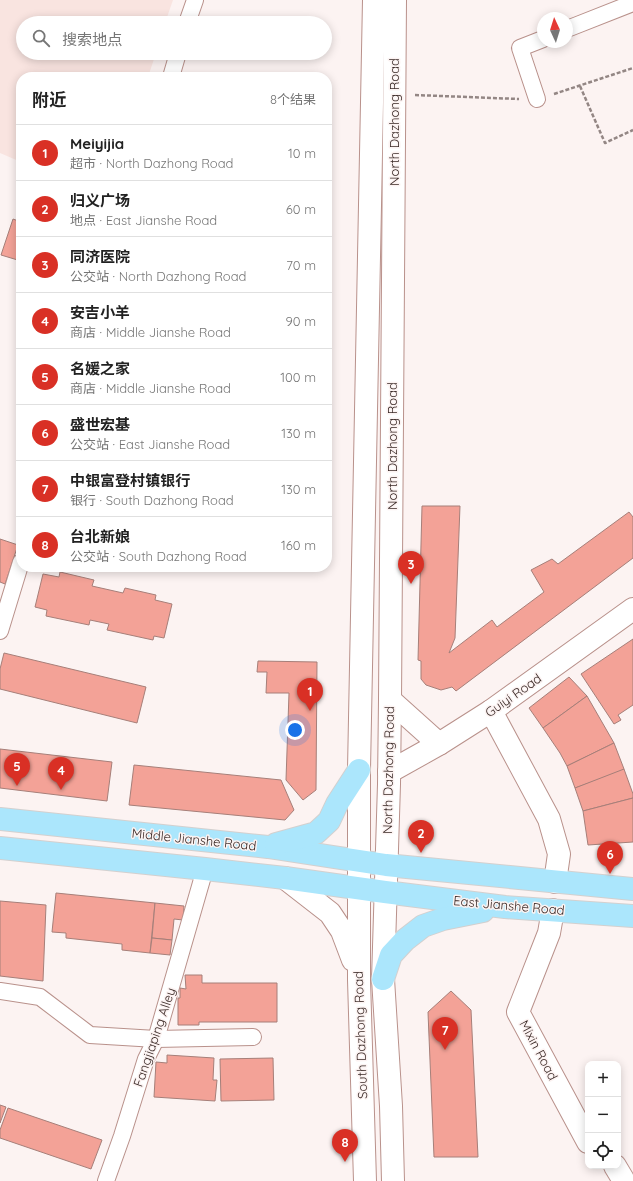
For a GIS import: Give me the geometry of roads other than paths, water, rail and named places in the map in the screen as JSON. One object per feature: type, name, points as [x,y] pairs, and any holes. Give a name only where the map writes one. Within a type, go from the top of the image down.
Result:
[{"type":"main road","name":"North Dazhong Road","points":[[358,888],[374,0]]},
{"type":"main road","name":"North Dazhong Road","points":[[385,892],[390,700],[394,0]]},
{"type":"main road","name":"Guiyi Road","points":[[389,778],[439,744],[493,716],[633,609]]},
{"type":"main road","points":[[389,778],[493,716],[633,621]]},
{"type":"main road","points":[[390,700],[439,744]]},
{"type":"main road","points":[[493,716],[549,819],[559,854],[555,882]]},
{"type":"main road","points":[[268,846],[316,833],[329,821],[337,804],[359,770]]},
{"type":"main road","name":"Middle Jianshe Road","points":[[0,819],[268,846],[386,865]]},
{"type":"main road","points":[[0,848],[285,878],[385,892]]},
{"type":"main road","name":"East Jianshe Road","points":[[386,865],[633,889]]},
{"type":"main road","points":[[285,878],[330,913],[342,931],[359,980]]},
{"type":"main road","name":"South Dazhong Road","points":[[358,888],[365,1181]]},
{"type":"main road","name":"East Jianshe Road","points":[[385,892],[505,907],[633,916]]},
{"type":"main road","name":"South Dazhong Road","points":[[385,892],[383,979],[391,1106],[393,1181]]},
{"type":"main road","points":[[383,979],[391,955],[405,940],[423,926],[443,919],[505,907]]},
{"type":"main road","name":"Mixin Road","points":[[553,910],[549,933],[518,1012],[585,1136]]},
{"type":"main road","points":[[518,1012],[541,1034],[585,1112]]},
{"type":"main road","points":[[603,1169],[609,1181]]},
{"type":"main road","points":[[617,1169],[624,1181]]},
{"type":"street","points":[[190,16],[195,0]]},
{"type":"street","points":[[573,27],[633,3]]},
{"type":"street","points":[[537,41],[520,48],[537,100]]},
{"type":"street","points":[[172,72],[176,60]]},
{"type":"street","points":[[0,631],[18,572]]},
{"type":"street","name":"Fangjiaping Alley","points":[[106,1181],[146,1059],[156,1039],[205,869]]},
{"type":"street","points":[[0,992],[40,997],[90,1035],[156,1039],[253,1037]]},
{"type":"place","name":"同济医院","points":[[411,584]]},
{"type":"place","name":"Meiyijia","points":[[310,711]]},
{"type":"place","name":"名媛之家","points":[[17,786]]},
{"type":"place","name":"安吉小羊","points":[[61,790]]},
{"type":"place","name":"归义广场","points":[[421,853]]},
{"type":"place","name":"盛世宏基","points":[[610,874]]},
{"type":"place","name":"中银富登村镇银行","points":[[445,1050]]},
{"type":"place","name":"台北新娘","points":[[345,1162]]}]
